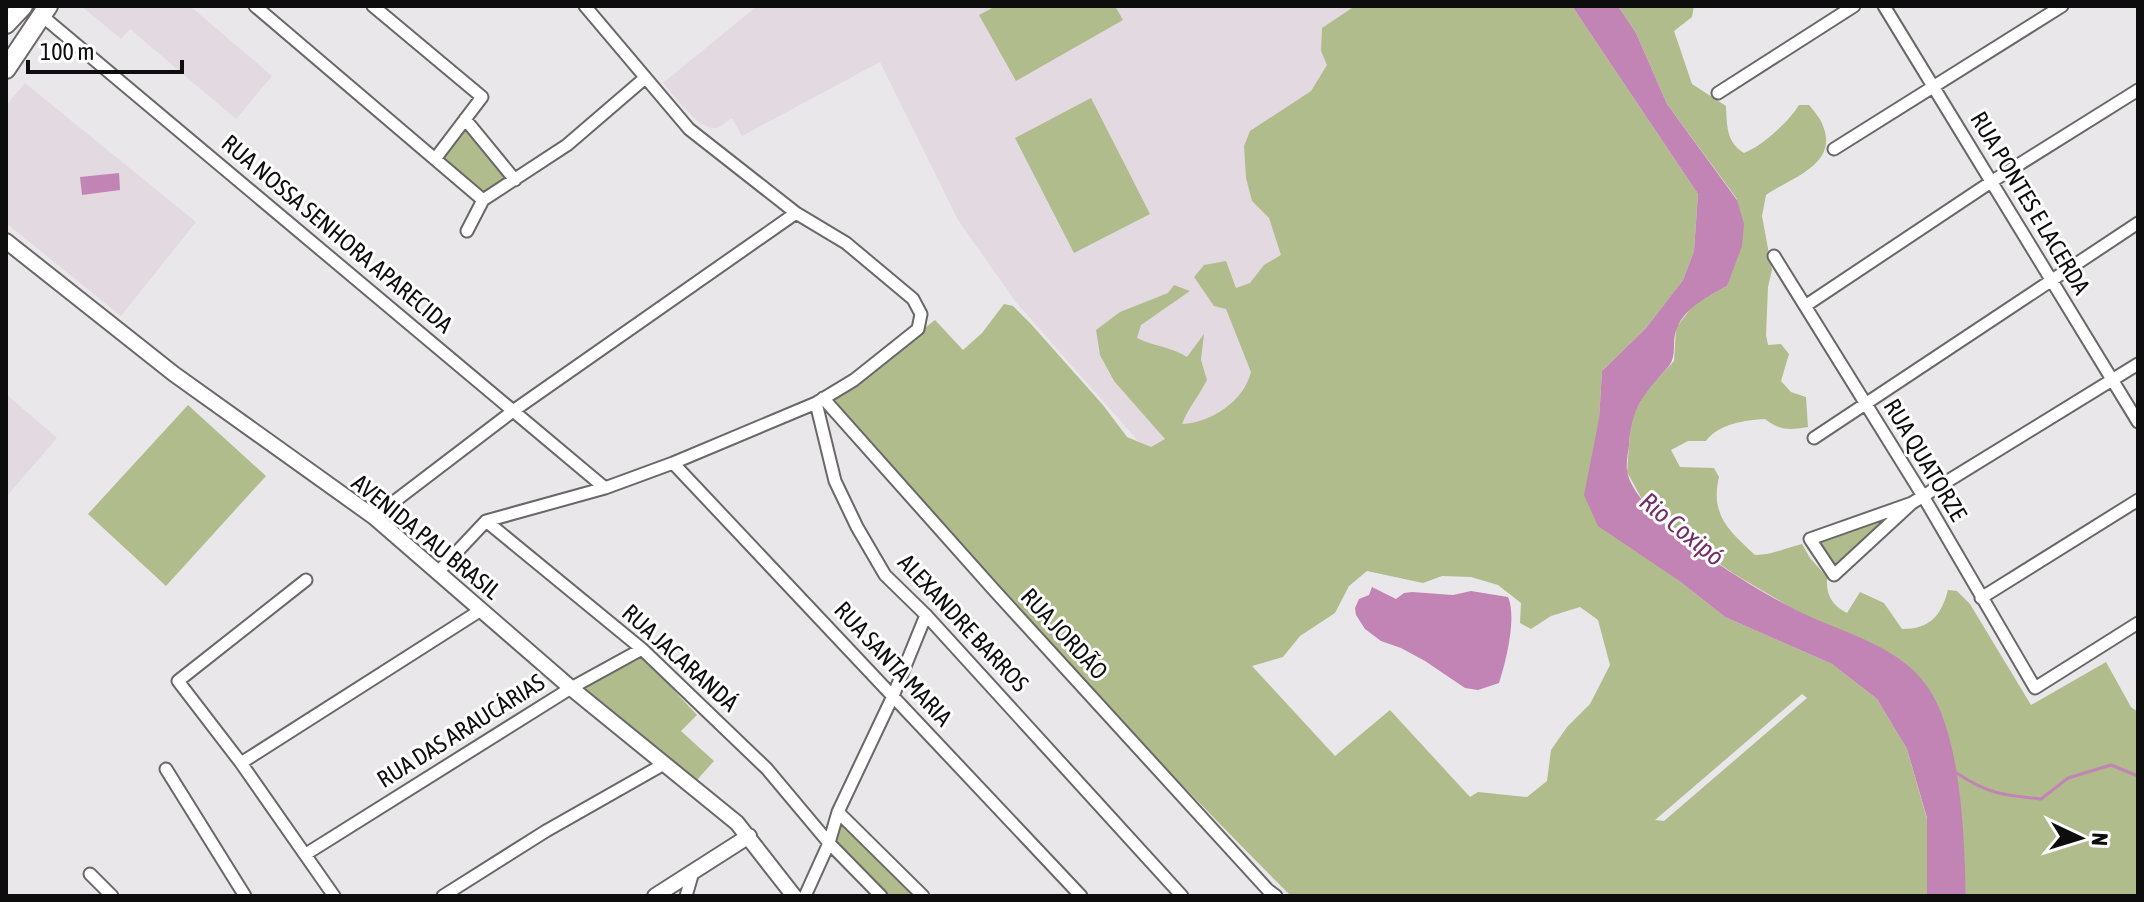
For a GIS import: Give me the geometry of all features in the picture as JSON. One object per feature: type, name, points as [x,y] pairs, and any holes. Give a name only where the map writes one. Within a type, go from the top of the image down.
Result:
[{"type":"highway","points":[[6,24],[20,7]]},
{"type":"highway","points":[[6,69],[44,10]]},
{"type":"street","points":[[373,6],[482,97],[435,159]]},
{"type":"street","points":[[438,572],[486,521],[605,488],[673,463],[820,400],[854,380],[918,329],[921,314],[913,299],[846,243],[796,213],[689,129],[585,6]]},
{"type":"street","points":[[1718,93],[1854,6]]},
{"type":"street","name":"RUA PONTES E LACERDA","points":[[1884,6],[2138,422]]},
{"type":"street","points":[[1834,149],[2062,6]]},
{"type":"street","points":[[254,7],[483,200]]},
{"type":"street","name":"RUA NOSSA SENHORA APARECIDA","points":[[44,10],[605,488]]},
{"type":"street","points":[[467,231],[483,200],[567,145],[645,78]]},
{"type":"street","points":[[1805,306],[1991,182],[2138,90]]},
{"type":"street","points":[[465,119],[515,180]]},
{"type":"street","points":[[374,517],[513,411],[796,213]]},
{"type":"street","points":[[1814,438],[2138,223]]},
{"type":"street","name":"AVENIDA PAU BRASIL","points":[[6,241],[174,374],[374,517],[571,688],[720,808],[749,836],[794,896]]},
{"type":"street","name":"RUA QUATORZE","points":[[1774,256],[1923,496],[2035,688],[2138,623]]},
{"type":"street","points":[[1912,503],[1810,539],[1834,575],[1912,503],[2138,364]]},
{"type":"street","name":"ALEXANDRE BARROS","points":[[820,400],[835,481],[885,575],[926,615],[1182,896]]},
{"type":"street","name":"RUA JORDÃO","points":[[820,400],[1268,894]]},
{"type":"street","name":"RUA SANTA MARIA","points":[[673,463],[1081,896]]},
{"type":"street","points":[[1981,598],[2138,500]]},
{"type":"street","name":"RUA JACARANDÁ","points":[[486,521],[642,649],[767,769],[829,843],[881,896]]},
{"type":"street","points":[[306,580],[178,681],[241,763],[334,896]]},
{"type":"street","points":[[241,763],[481,610]]},
{"type":"street","points":[[805,896],[829,843],[838,812],[893,696],[926,615]]},
{"type":"street","name":"RUA DAS ARAUCÁRIAS","points":[[306,854],[571,688],[642,649]]},
{"type":"street","points":[[443,896],[546,831],[664,764]]},
{"type":"street","points":[[166,769],[245,896]]},
{"type":"street","points":[[838,812],[923,896]]},
{"type":"street","points":[[655,896],[749,836]]},
{"type":"street","points":[[686,896],[693,872]]},
{"type":"street","points":[[90,874],[112,896]]},
{"type":"shaded area","points":[[81,6],[190,6],[272,76],[236,119],[130,29],[121,39]]},
{"type":"shaded area","points":[[757,6],[1572,6],[1572,198],[1153,458],[1015,301],[958,220],[880,62],[742,136],[732,118],[718,128],[710,128],[683,107],[663,83]]},
{"type":"shaded area","name":"Rio Coxipó","points":[[1572,6],[1618,6],[1636,33],[1667,104],[1737,200],[1744,224],[1742,246],[1727,286],[1698,303],[1681,320],[1675,333],[1671,363],[1645,394],[1636,412],[1627,464],[1634,489],[1672,530],[1726,569],[1796,610],[1889,652],[1920,677],[1932,694],[1950,739],[1960,792],[1966,896],[1927,896],[1927,818],[1907,749],[1877,699],[1832,664],[1725,617],[1678,580],[1598,526],[1584,495],[1599,419],[1602,371],[1646,328],[1683,280],[1694,251],[1698,194]]},
{"type":"shaded area","points":[[25,83],[196,222],[121,316],[6,223],[6,106]]},
{"type":"shaded area","points":[[119,173],[120,190],[82,195],[80,177]]},
{"type":"shaded area","points":[[6,394],[57,438],[6,497]]},
{"type":"shaded area","points":[[1372,587],[1396,599],[1412,592],[1453,595],[1471,591],[1508,597],[1511,627],[1499,683],[1478,690],[1465,688],[1425,661],[1381,641],[1365,629],[1355,608],[1359,599],[1369,595]]},
{"type":"green space","points":[[996,6],[1115,6],[1123,20],[1016,81],[979,15]]},
{"type":"green space","points":[[1355,6],[1572,6],[1698,194],[1694,251],[1683,280],[1646,328],[1602,371],[1599,419],[1678,580],[1725,617],[1832,664],[1877,699],[1907,749],[1927,819],[1927,896],[1291,896],[1057,652],[831,401],[935,320],[963,350],[982,333],[1004,304],[1013,306],[1031,324],[1103,405],[1127,437],[1151,447],[1165,439],[1114,381],[1100,355],[1096,330],[1120,312],[1168,293],[1174,285],[1190,291],[1141,325],[1137,338],[1187,357],[1204,334],[1201,360],[1207,380],[1182,424],[1204,420],[1225,408],[1241,392],[1251,372],[1226,309],[1214,306],[1194,277],[1204,265],[1226,261],[1236,288],[1250,283],[1264,265],[1281,255],[1269,218],[1252,201],[1246,178],[1244,146],[1250,131],[1311,91],[1327,65],[1321,51],[1322,28]],"holes":[[[1367,571],[1423,583],[1442,576],[1471,577],[1498,585],[1521,603],[1520,623],[1531,629],[1551,616],[1580,607],[1598,620],[1610,665],[1590,704],[1567,727],[1551,750],[1547,781],[1527,797],[1478,792],[1470,797],[1390,710],[1335,756],[1252,666],[1283,657],[1300,636],[1335,613],[1349,586]],[[1802,694],[1807,698],[1664,821],[1655,820]]]},
{"type":"green space","points":[[1618,6],[1694,6],[1692,17],[1674,31],[1692,84],[1726,106],[1731,138],[1744,153],[1775,132],[1799,105],[1809,105],[1815,112],[1826,139],[1824,151],[1810,169],[1766,195],[1762,216],[1772,270],[1768,287],[1768,345],[1781,344],[1789,354],[1781,381],[1791,392],[1806,397],[1808,427],[1785,429],[1765,419],[1733,424],[1711,435],[1706,441],[1688,441],[1671,450],[1680,467],[1714,468],[1719,477],[1717,502],[1724,521],[1755,555],[1802,544],[1827,577],[1831,598],[1847,613],[1860,592],[1884,603],[1902,629],[1920,627],[1938,614],[1948,590],[1957,591],[1970,604],[2031,705],[2106,662],[2131,707],[2138,712],[2138,896],[1966,896],[1959,793],[1950,742],[1797,611],[1734,574],[1677,534],[1644,503],[1627,472],[1631,419],[1646,391],[1674,361],[1676,328],[1694,304],[1727,286],[1737,199],[1667,104],[1636,33]]},
{"type":"green space","points":[[1091,98],[1150,214],[1074,253],[1015,138]]},
{"type":"green space","points":[[465,123],[511,178],[483,197],[440,158]]},
{"type":"green space","points":[[188,405],[266,476],[166,586],[88,514]]},
{"type":"green space","points":[[1903,508],[1834,572],[1813,539]]},
{"type":"green space","points":[[643,657],[697,715],[681,731],[714,761],[696,781],[582,688]]},
{"type":"green space","points":[[840,821],[916,896],[885,896],[834,842]]},
{"type":"waterway","points":[[1955,772],[1996,792],[2041,799],[2068,778],[2111,765],[2138,776]]}]
